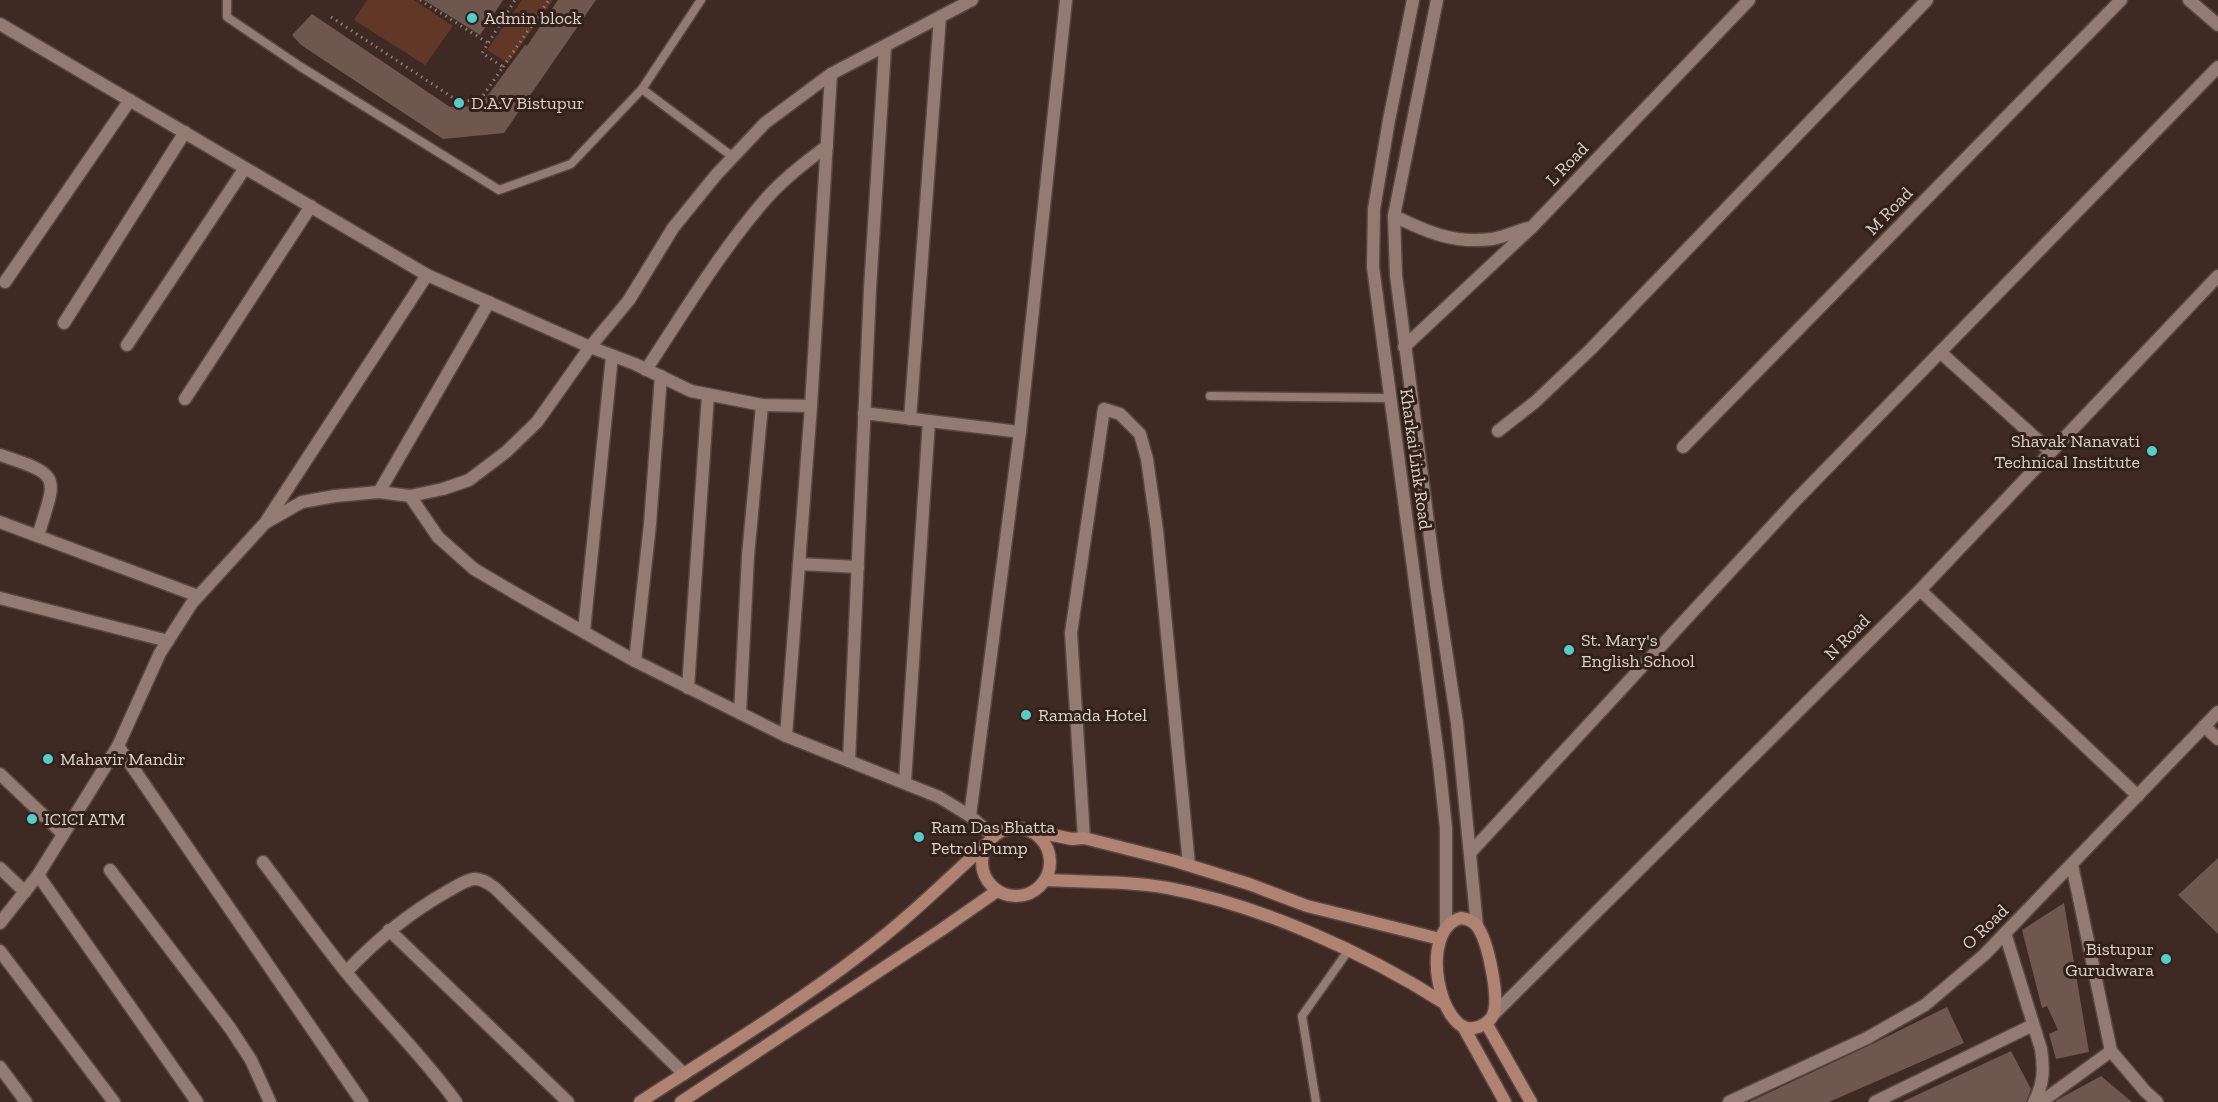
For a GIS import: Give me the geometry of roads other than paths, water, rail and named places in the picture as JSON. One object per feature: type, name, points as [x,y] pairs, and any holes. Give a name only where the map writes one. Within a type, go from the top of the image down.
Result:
[{"type":"main road","points":[[640,1102],[723,1050],[862,954],[989,840],[1005,829],[1019,827],[1072,839],[1084,838],[1189,865],[1307,906],[1440,939]]},
{"type":"main road","points":[[989,840],[981,858],[982,871],[988,882],[997,891],[1010,896],[1023,895],[1036,890],[1046,880],[1051,862],[1046,844],[1033,831]]},
{"type":"main road","points":[[1046,880],[1166,888],[1203,896],[1284,923],[1384,966],[1444,1003]]},
{"type":"main road","points":[[681,1102],[997,891]]},
{"type":"main road","points":[[1505,1102],[1464,1028],[1444,1003],[1438,982],[1436,961],[1440,939],[1446,926],[1461,918],[1470,920],[1477,926],[1487,951],[1494,998],[1490,1019],[1531,1102]]},
{"type":"main road","points":[[1464,1028],[1474,1029],[1490,1019]]},
{"type":"street","points":[[265,523],[303,502],[379,492],[410,496],[443,489],[469,480],[506,452],[537,422],[590,347],[629,300],[674,228],[716,175],[765,123],[831,74],[885,48],[972,0]]},
{"type":"street","points":[[970,816],[1020,432],[1066,0]]},
{"type":"street","name":"Kharkai Link Road","points":[[1413,0],[1374,208],[1373,267],[1446,828],[1446,926]]},
{"type":"street","points":[[1437,0],[1394,216],[1395,266],[1436,584],[1457,723],[1477,926]]},
{"type":"street","name":"L Road","points":[[1404,347],[1532,226],[1749,0]]},
{"type":"street","points":[[1498,431],[1535,402],[1591,349],[1927,0]]},
{"type":"street","name":"M Road","points":[[1683,447],[2121,0]]},
{"type":"street","points":[[2190,0],[2218,25]]},
{"type":"street","points":[[910,419],[940,17]]},
{"type":"street","points":[[0,24],[428,275],[691,391],[762,405],[811,406]]},
{"type":"street","points":[[849,761],[864,413],[885,48]]},
{"type":"street","points":[[1470,853],[1795,501],[2218,67]]},
{"type":"street","points":[[786,736],[811,406],[831,74]]},
{"type":"street","points":[[5,282],[130,100]]},
{"type":"street","points":[[64,323],[184,132]]},
{"type":"street","points":[[646,370],[708,276],[766,198],[827,146]]},
{"type":"street","points":[[127,345],[245,168]]},
{"type":"street","points":[[185,399],[311,206]]},
{"type":"street","points":[[1394,216],[1430,234],[1463,240],[1493,239],[1532,226]]},
{"type":"street","points":[[0,923],[38,875],[118,746],[160,653],[198,596],[265,523],[428,275]]},
{"type":"street","name":"N Road","points":[[1490,1019],[1920,590],[2218,276]]},
{"type":"street","points":[[379,492],[489,302]]},
{"type":"street","points":[[1940,352],[2051,452]]},
{"type":"street","points":[[584,631],[612,356]]},
{"type":"street","points":[[635,661],[650,524],[661,376]]},
{"type":"street","points":[[688,688],[708,395]]},
{"type":"street","points":[[740,713],[748,556],[762,405]]},
{"type":"street","points":[[1084,838],[1071,633],[1104,409],[1120,414],[1140,434],[1147,459],[1158,542],[1189,865]]},
{"type":"street","points":[[864,413],[1020,432]]},
{"type":"street","points":[[905,782],[929,421]]},
{"type":"street","points":[[0,455],[36,467],[51,480],[51,491],[38,536]]},
{"type":"street","points":[[410,496],[438,537],[474,569],[635,661],[688,688],[786,736],[939,797],[970,816],[989,840]]},
{"type":"street","points":[[0,522],[198,596]]},
{"type":"street","points":[[799,564],[858,567]]},
{"type":"street","points":[[1920,590],[2138,796]]},
{"type":"street","points":[[0,598],[168,641]]},
{"type":"street","name":"O Road","points":[[1729,1102],[1868,1038],[1925,1005],[1984,955],[2218,712]]},
{"type":"street","points":[[2204,726],[2218,739]]},
{"type":"street","points":[[118,746],[362,1102]]},
{"type":"street","points":[[0,774],[63,834]]},
{"type":"street","points":[[263,862],[346,972],[435,1073],[456,1102]]},
{"type":"street","points":[[2072,865],[2112,1051],[2157,1102]]},
{"type":"street","points":[[0,868],[25,892]]},
{"type":"street","points":[[110,870],[230,1028],[251,1060],[270,1102]]},
{"type":"street","points":[[38,875],[197,1102]]},
{"type":"street","points":[[346,972],[389,930],[423,905],[461,884],[474,879],[483,880],[495,888],[684,1074]]},
{"type":"street","points":[[389,930],[568,1102]]},
{"type":"street","points":[[2005,933],[2041,1049],[2044,1068],[2041,1088],[2034,1102]]},
{"type":"street","points":[[0,951],[114,1102]]},
{"type":"street","points":[[1875,1102],[2033,1025]]},
{"type":"street","points":[[2041,1102],[2112,1051]]},
{"type":"street","points":[[0,1067],[26,1102]]},
{"type":"street","points":[[2136,1102],[2145,1091]]},
{"type":"lane","points":[[227,0],[227,17],[301,67],[499,190],[571,164],[642,89],[701,0]]},
{"type":"lane","points":[[642,89],[733,157]]},
{"type":"lane","points":[[1210,396],[1390,398]]},
{"type":"lane","points":[[1316,1102],[1302,1016],[1348,951]]},
{"type":"place","name":"Admin block","points":[[472,18]]},
{"type":"place","name":"D.A.V Bistupur","points":[[459,103]]},
{"type":"place","name":"Shavak Nanavati Technical Institute","points":[[2152,451]]},
{"type":"place","name":"St. Mary's English School","points":[[1569,650]]},
{"type":"place","name":"Ramada Hotel","points":[[1026,715]]},
{"type":"place","name":"Mahavir Mandir","points":[[48,759]]},
{"type":"place","name":"ICICI ATM","points":[[32,819]]},
{"type":"place","name":"Ram Das Bhatta Petrol Pump","points":[[919,837]]},
{"type":"place","name":"Bistupur Gurudwara","points":[[2166,959]]}]
